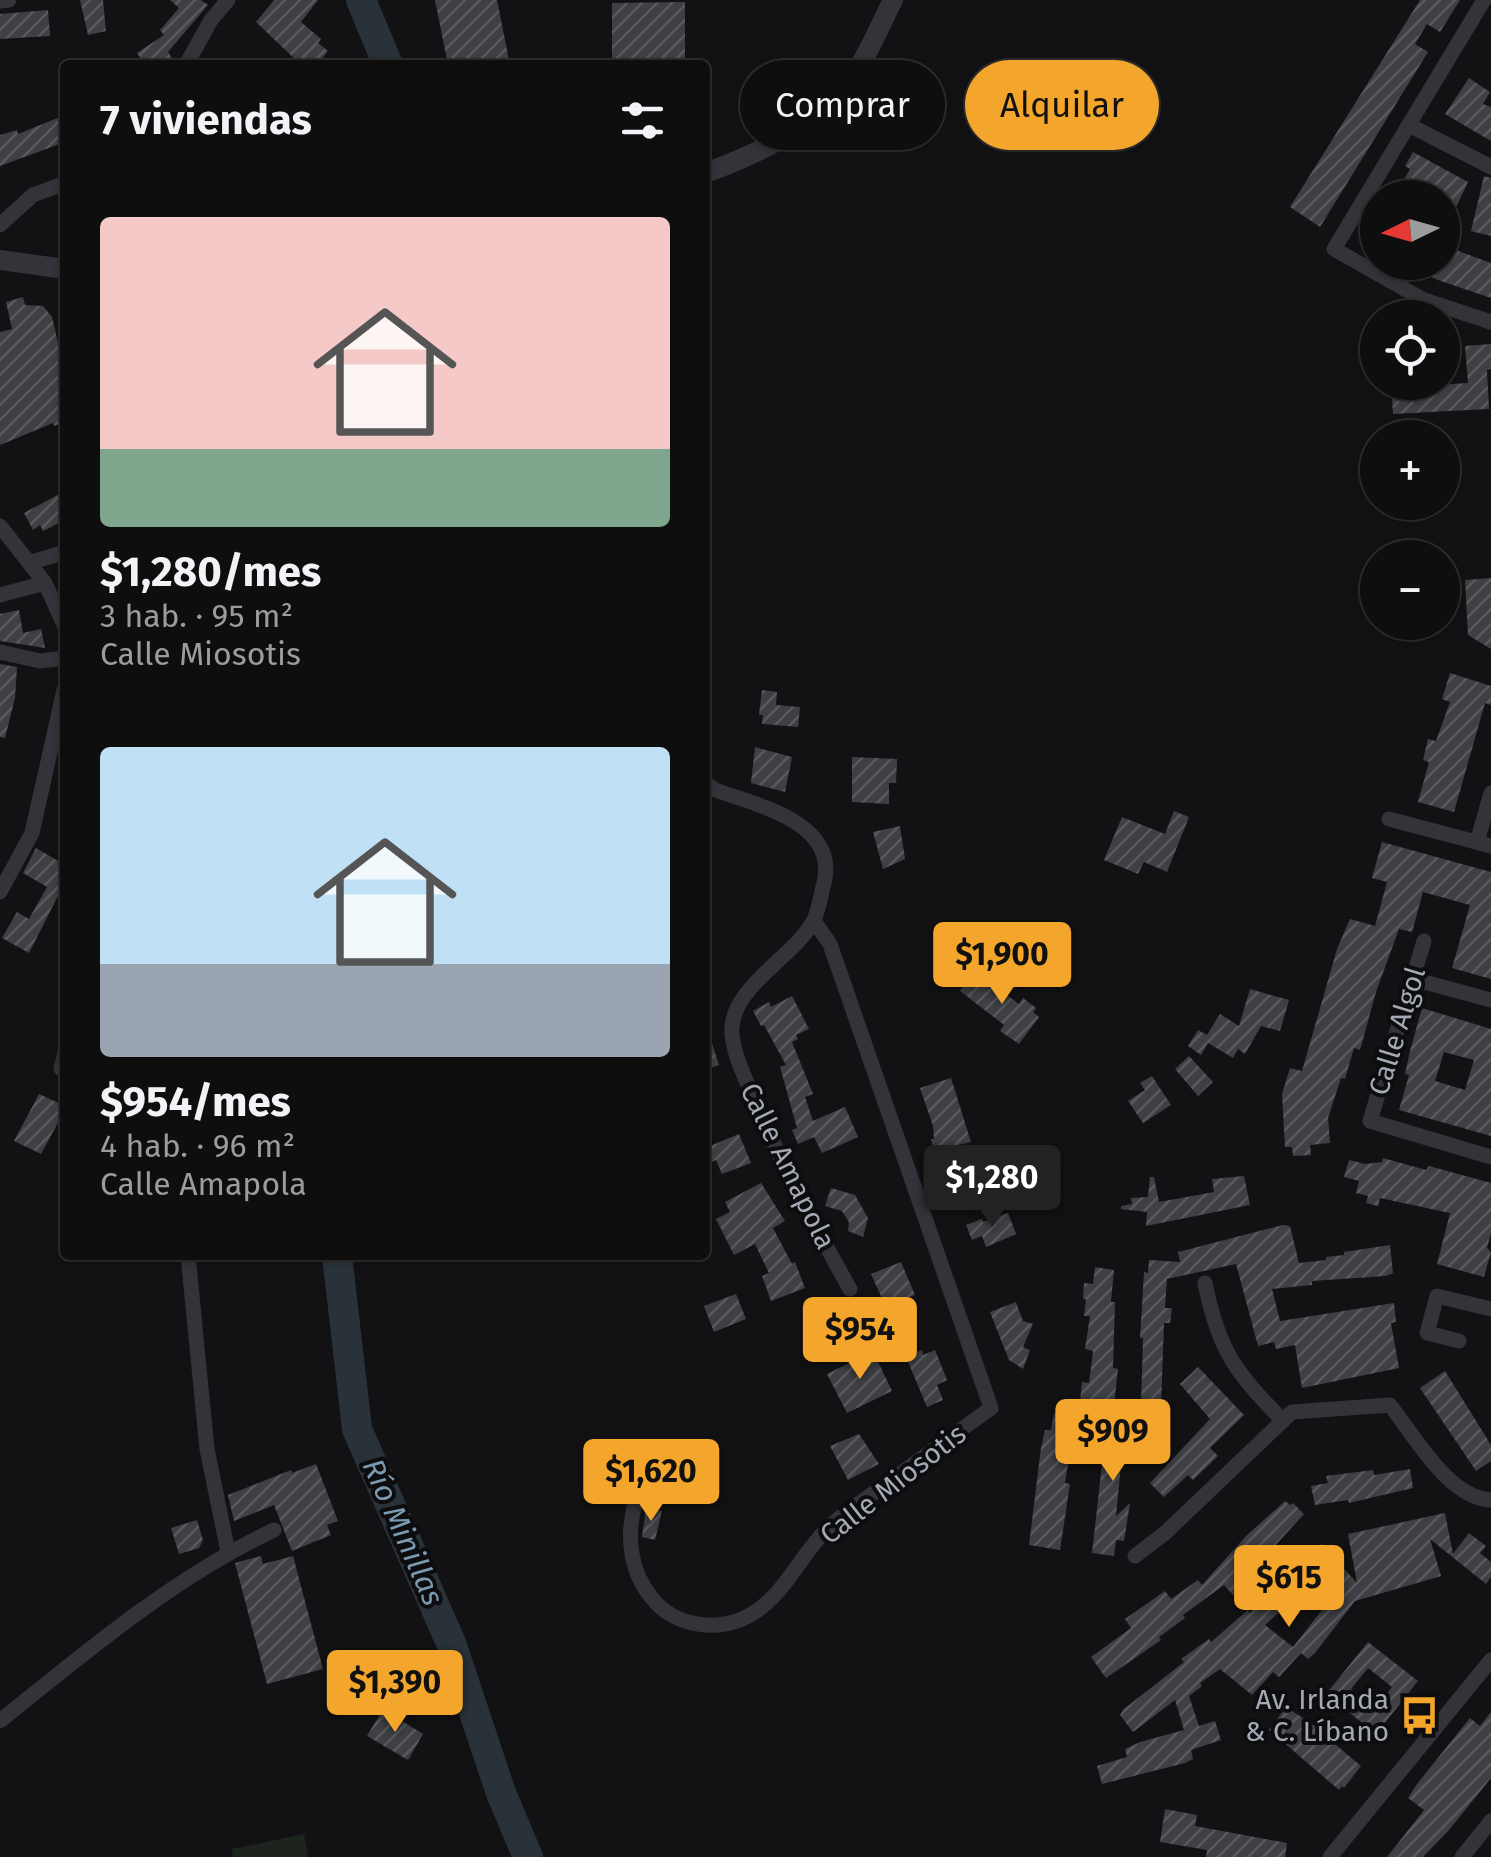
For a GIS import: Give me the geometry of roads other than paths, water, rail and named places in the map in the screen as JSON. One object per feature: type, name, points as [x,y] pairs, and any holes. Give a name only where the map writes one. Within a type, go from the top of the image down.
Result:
[{"type":"street","points":[[0,1],[9,0]]},
{"type":"street","points":[[189,60],[210,20],[228,0]]},
{"type":"street","points":[[710,172],[784,138],[819,112],[846,86],[893,0]]},
{"type":"street","points":[[1488,0],[1334,249],[1424,300],[1491,322]]},
{"type":"street","points":[[1409,126],[1491,166]]},
{"type":"street","points":[[0,225],[33,194],[60,186]]},
{"type":"street","points":[[0,260],[60,268]]},
{"type":"street","points":[[0,526],[45,583],[60,615]]},
{"type":"street","points":[[29,563],[60,554]]},
{"type":"street","points":[[0,595],[45,583]]},
{"type":"street","points":[[0,652],[40,661],[60,659]]},
{"type":"street","points":[[0,892],[32,834],[60,710]]},
{"type":"street","name":"Calle Amapola","points":[[710,786],[793,818],[816,838],[826,872],[814,921],[740,1002],[732,1020],[732,1034],[744,1076],[782,1167],[850,1289]]},
{"type":"street","points":[[1389,819],[1484,844],[1491,793]]},
{"type":"street","name":"Calle Miosotis","points":[[635,1504],[630,1525],[631,1547],[639,1579],[650,1598],[682,1622],[726,1623],[744,1618],[785,1584],[829,1527],[992,1408],[830,944],[814,921]]},
{"type":"street","name":"Calle Algol","points":[[1424,942],[1370,1121],[1491,1158]]},
{"type":"street","points":[[1414,980],[1491,1000]]},
{"type":"street","points":[[188,1260],[207,1450],[228,1552]]},
{"type":"street","points":[[1205,1284],[1216,1333],[1228,1357],[1246,1384],[1283,1420]]},
{"type":"street","points":[[1459,1341],[1427,1333],[1437,1296],[1491,1309]]},
{"type":"street","points":[[1135,1556],[1165,1533],[1292,1412],[1390,1406],[1457,1489],[1491,1500]]},
{"type":"street","points":[[0,1721],[108,1634],[228,1552],[274,1530]]},
{"type":"street","points":[[1330,1857],[1491,1660]]},
{"type":"street","points":[[1462,1857],[1491,1821]]},
{"type":"waterway","name":"Río Minillas","points":[[361,0],[386,60]]},
{"type":"waterway","name":"Río Minillas","points":[[338,1260],[357,1429],[451,1643],[501,1793],[528,1857]]},
{"type":"place","name":"Av. Irlanda & C. Líbano","points":[[1419,1715]]}]
